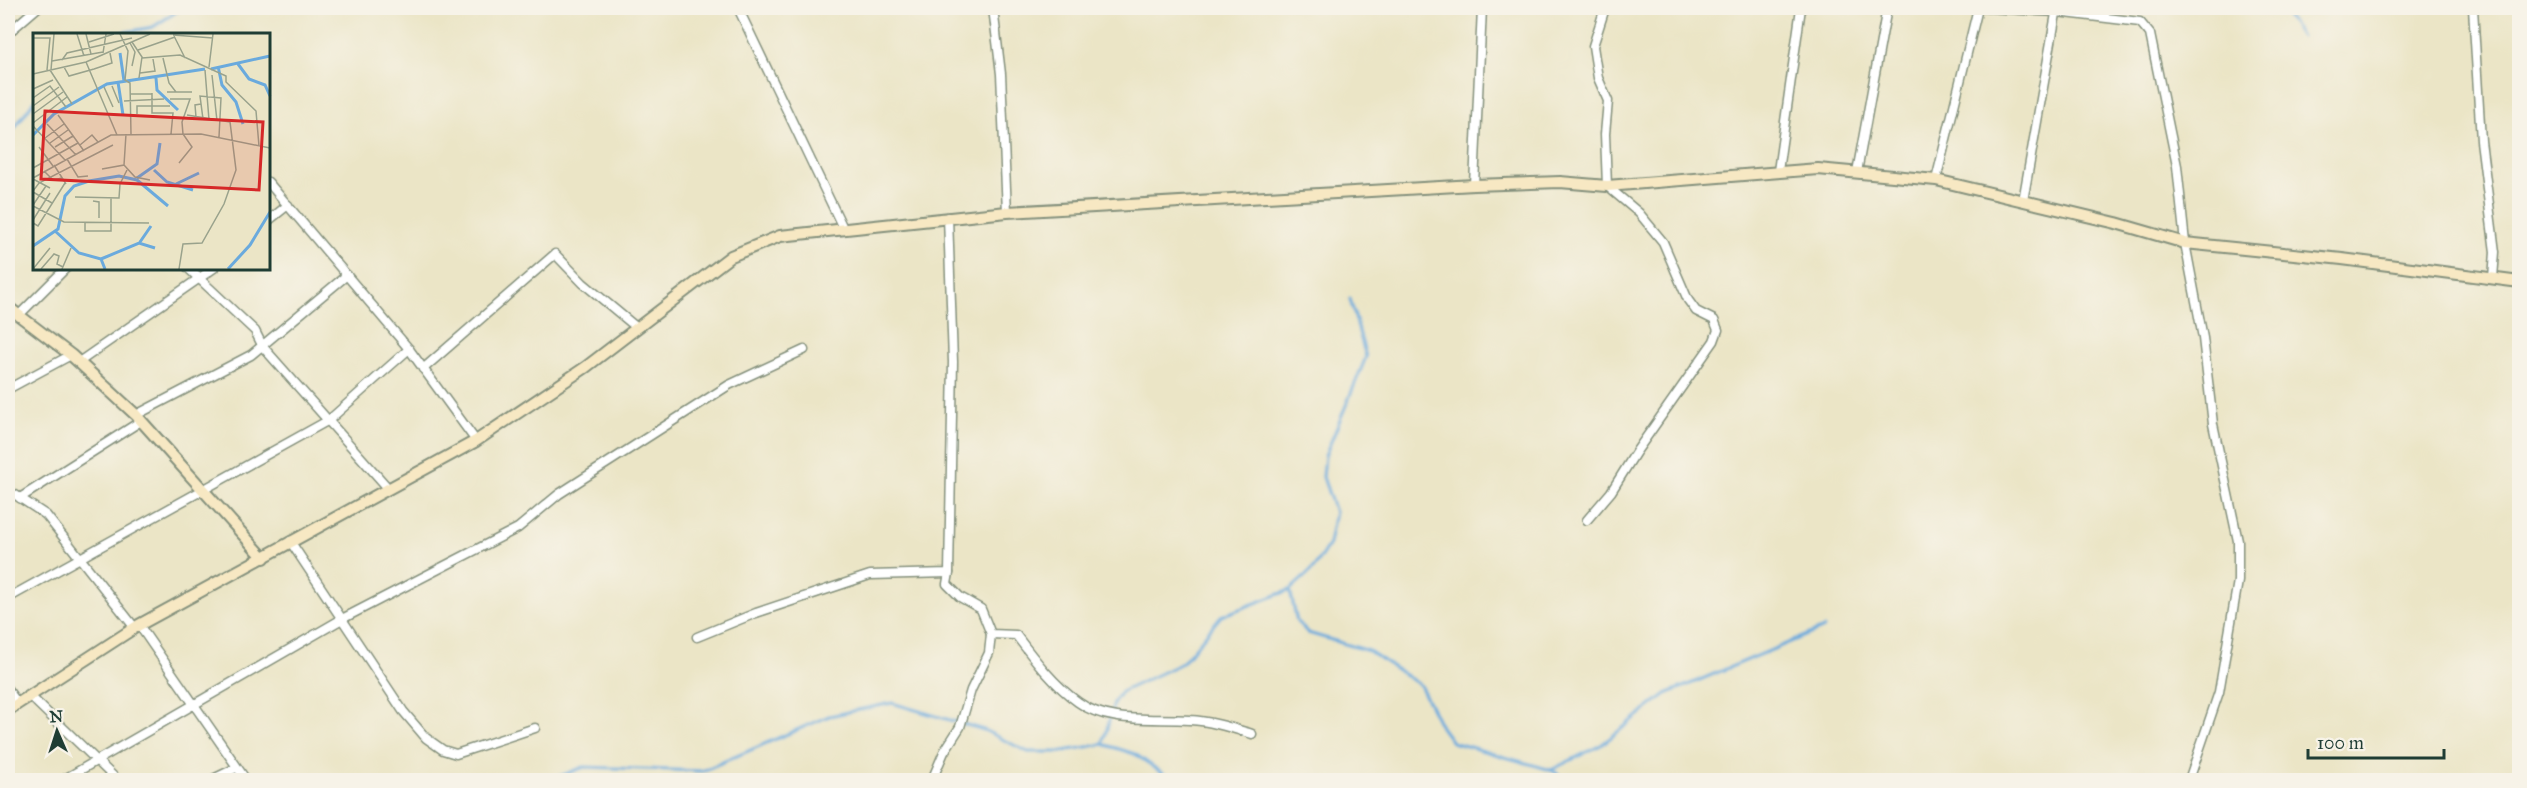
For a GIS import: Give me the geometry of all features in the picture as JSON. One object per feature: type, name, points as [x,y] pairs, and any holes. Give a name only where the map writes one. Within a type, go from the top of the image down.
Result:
[{"type":"street","points":[[8,33],[38,8]]},
{"type":"street","points":[[738,8],[844,230]]},
{"type":"street","points":[[993,8],[1001,74],[1007,212]]},
{"type":"street","points":[[1474,185],[1482,8]]},
{"type":"street","points":[[1587,520],[1611,492],[1636,452],[1714,341],[1718,330],[1714,320],[1696,311],[1688,300],[1663,242],[1639,213],[1607,186],[1605,134],[1608,101],[1598,78],[1593,46],[1605,8]]},
{"type":"street","points":[[1778,171],[1801,8]]},
{"type":"street","points":[[1857,172],[1887,8]]},
{"type":"street","points":[[1936,180],[1978,8]]},
{"type":"street","points":[[1990,8],[2057,10],[2140,22],[2150,34],[2176,166],[2185,243],[2203,338],[2213,424],[2238,541],[2239,562],[2235,609],[2219,692],[2189,780]]},
{"type":"street","points":[[2473,8],[2481,141],[2495,252],[2493,278]]},
{"type":"street","points":[[2023,201],[2057,10]]},
{"type":"street","points":[[8,710],[137,626],[476,441],[586,367],[731,256],[780,236],[1007,212],[1474,185],[1560,182],[1607,186],[1778,171],[1818,170],[1936,180],[2116,223],[2185,243],[2319,256],[2520,282]]},
{"type":"street","points":[[270,184],[409,349],[476,441]]},
{"type":"street","points":[[270,219],[288,205]]},
{"type":"street","points":[[932,780],[944,752],[960,727],[971,690],[989,653],[991,634],[981,609],[960,597],[947,584],[953,362],[948,217]]},
{"type":"street","points":[[423,369],[555,254],[583,283],[636,327]]},
{"type":"street","points":[[19,315],[64,270]]},
{"type":"street","points":[[190,270],[255,331],[263,347],[388,488]]},
{"type":"street","points":[[8,389],[75,358],[201,279],[212,270]]},
{"type":"street","points":[[20,498],[138,418],[263,347],[346,275]]},
{"type":"street","points":[[8,307],[75,358],[138,418],[264,558]]},
{"type":"street","points":[[8,598],[329,420],[409,349]]},
{"type":"street","points":[[63,780],[342,619],[518,528],[559,494],[729,385],[804,350]]},
{"type":"street","points":[[8,490],[46,515],[137,626],[246,780]]},
{"type":"street","points":[[290,541],[403,711],[426,738],[443,750],[456,754],[535,728]]},
{"type":"street","points":[[697,637],[756,613],[870,575],[949,573]]},
{"type":"street","points":[[991,634],[1016,635],[1058,684],[1079,703],[1099,713],[1144,719],[1191,720],[1252,734]]},
{"type":"street","points":[[8,690],[18,704]]},
{"type":"street","points":[[30,696],[117,780]]},
{"type":"street","points":[[211,780],[236,768]]},
{"type":"waterway","points":[[120,33],[153,27],[182,8]]},
{"type":"waterway","points":[[2282,8],[2301,37]]},
{"type":"waterway","points":[[8,137],[33,102]]},
{"type":"waterway","points":[[1103,744],[1114,702],[1121,692],[1182,663],[1221,616],[1290,590],[1313,569],[1329,544],[1335,512],[1323,477],[1325,456],[1366,357],[1350,299]]},
{"type":"waterway","points":[[1290,590],[1297,622],[1308,633],[1369,651],[1420,685],[1441,727],[1452,742],[1551,770],[1569,780]]},
{"type":"waterway","points":[[1551,770],[1601,745],[1666,694],[1824,628]]},
{"type":"waterway","points":[[550,780],[584,767],[702,771],[829,716],[892,703],[984,730],[1028,752],[1058,752],[1103,744],[1135,754],[1172,780]]}]
